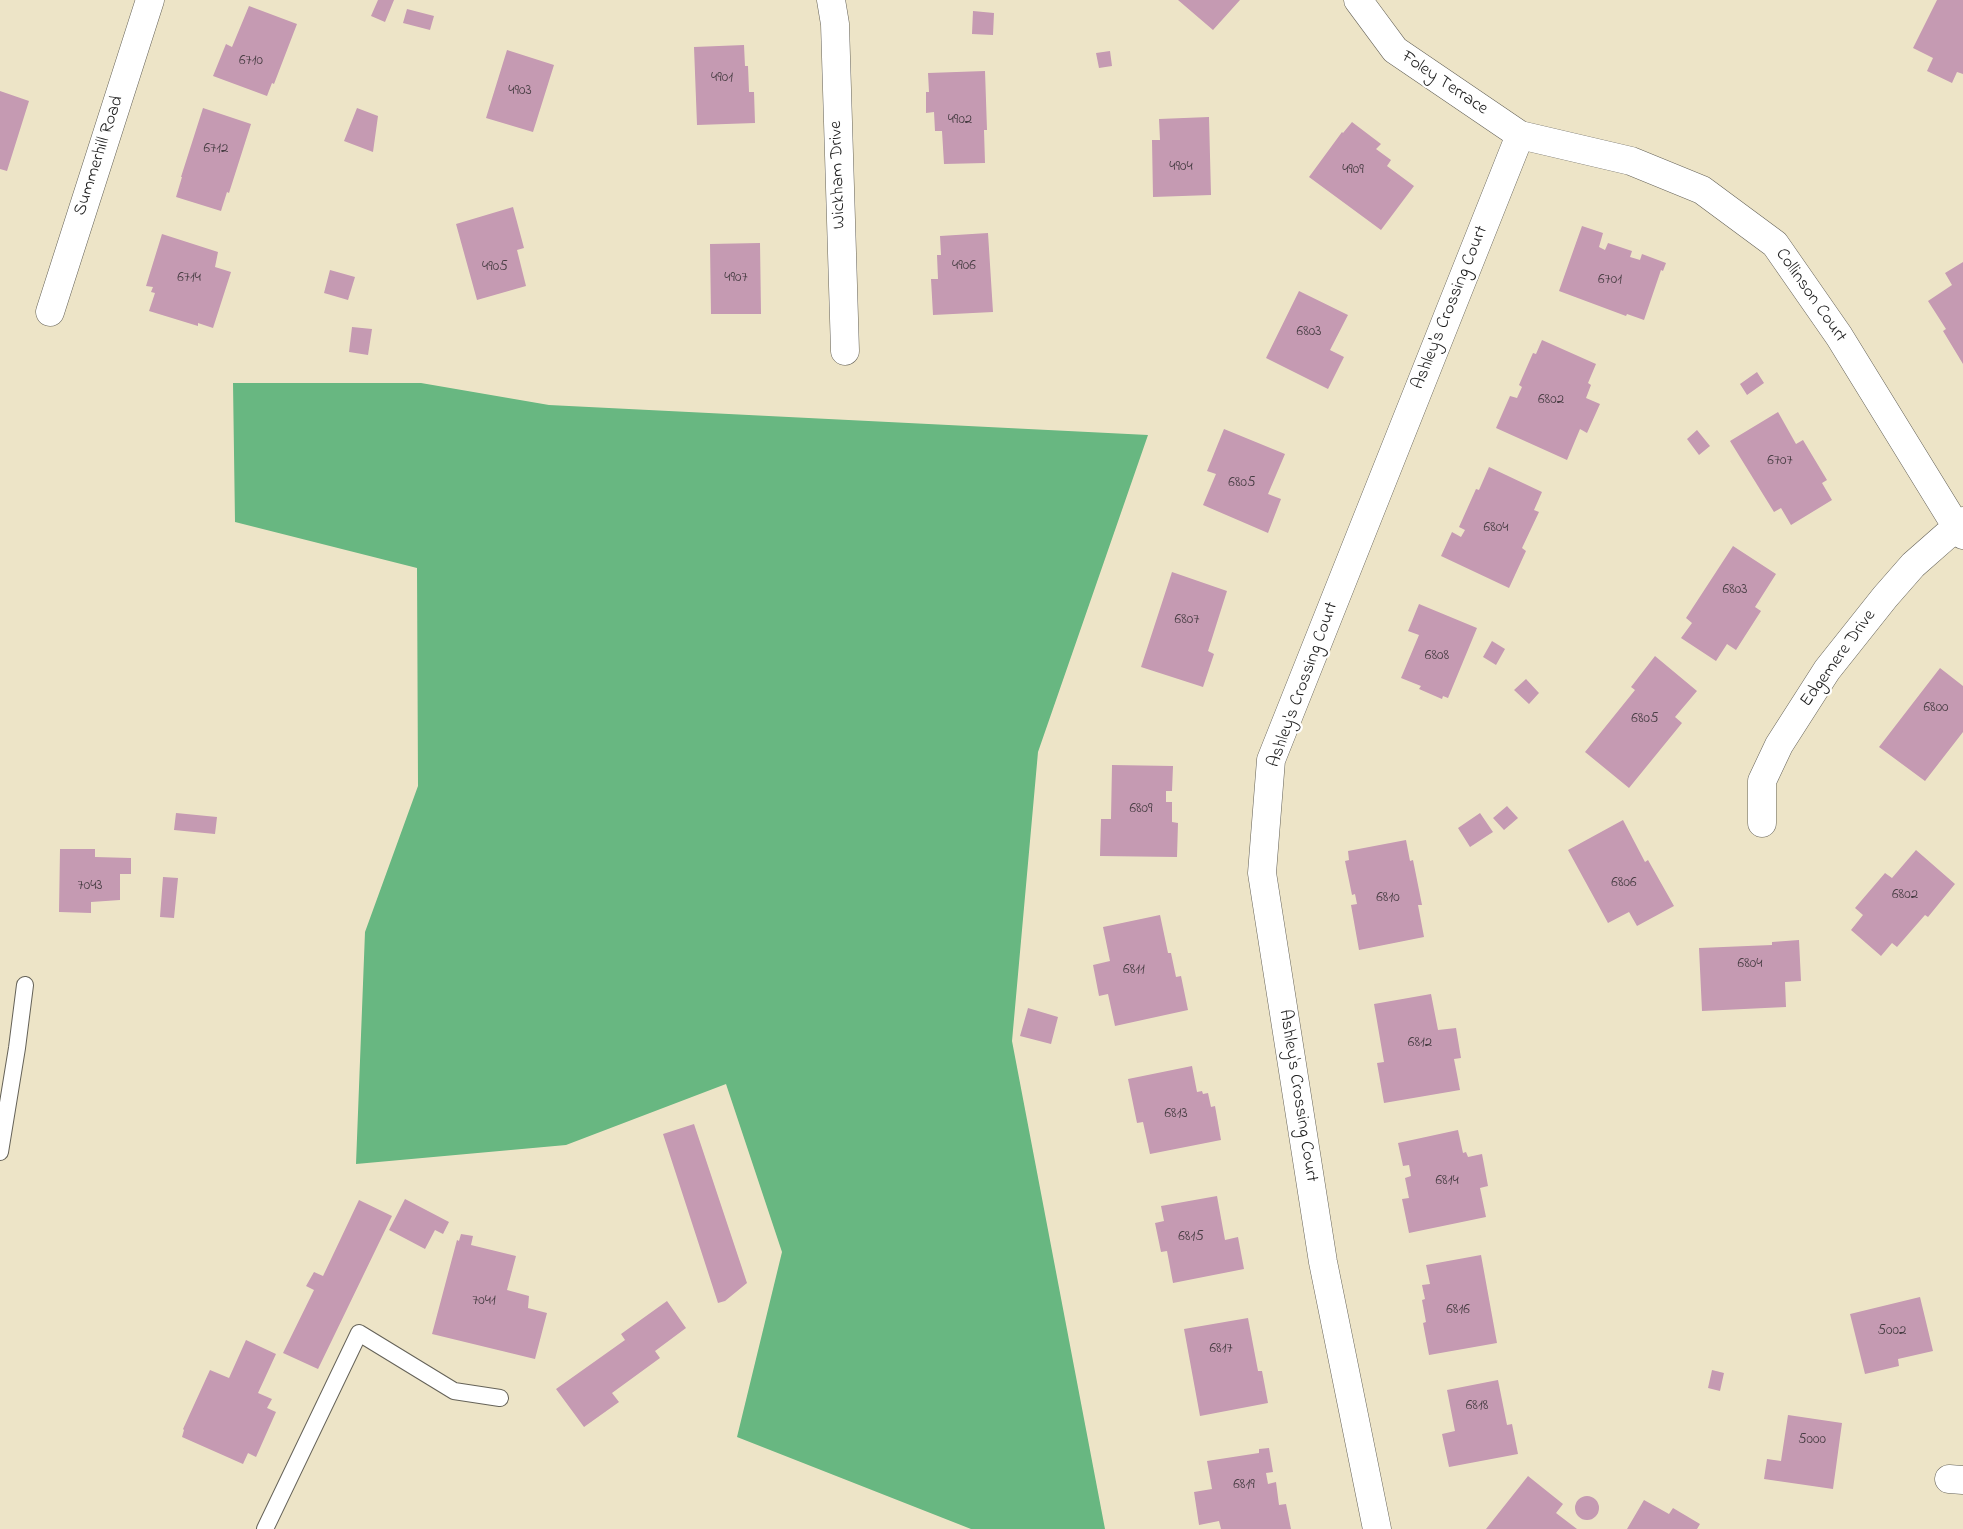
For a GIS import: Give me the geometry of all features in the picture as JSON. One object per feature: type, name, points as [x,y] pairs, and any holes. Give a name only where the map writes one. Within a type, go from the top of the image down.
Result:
[{"type":"street","name":"Summerhill Road","points":[[50,312],[150,0]]},
{"type":"street","name":"Wickham Drive","points":[[831,0],[835,24],[845,351]]},
{"type":"street","name":"Foley Terrace","points":[[1358,0],[1395,50],[1520,135]]},
{"type":"street","name":"Collinson Court","points":[[1520,135],[1631,161],[1702,190],[1775,244],[1839,336],[1961,527]]},
{"type":"street","name":"Ashley's Crossing Court","points":[[1377,1529],[1323,1262],[1262,873],[1271,760],[1520,135]]},
{"type":"street","name":"Edgemere Drive","points":[[1762,823],[1762,781],[1779,745],[1827,670],[1884,597],[1913,565],[1961,527]]},
{"type":"lane","points":[[0,1152],[18,1048],[25,985]]},
{"type":"lane","points":[[266,1529],[359,1333],[454,1391],[500,1398]]},
{"type":"green space","points":[[233,383],[421,383],[549,405],[1148,435],[1038,752],[1012,1041],[1105,1529],[971,1529],[737,1437],[782,1252],[726,1084],[566,1145],[356,1164],[365,932],[418,786],[417,568],[235,522]]},
{"type":"building","points":[[378,0],[394,0],[385,22],[371,16]]},
{"type":"building","points":[[1178,0],[1240,0],[1213,30]]},
{"type":"building","points":[[1937,0],[1963,0],[1963,74],[1957,72],[1952,83],[1927,71],[1933,58],[1913,48]]},
{"type":"building","points":[[249,6],[297,24],[274,84],[272,83],[267,96],[213,76],[226,44],[232,47]]},
{"type":"building","points":[[407,9],[434,16],[430,30],[403,23]]},
{"type":"building","points":[[973,11],[994,13],[993,35],[972,34]]},
{"type":"building","points":[[744,45],[745,66],[748,66],[749,92],[754,92],[755,123],[697,125],[694,47]]},
{"type":"building","points":[[507,50],[554,65],[533,132],[486,118]]},
{"type":"building","points":[[1110,51],[1112,66],[1099,68],[1096,53]]},
{"type":"building","points":[[985,71],[987,130],[984,130],[985,163],[944,164],[942,131],[935,131],[934,112],[926,113],[926,92],[929,92],[928,73]]},
{"type":"building","points":[[0,91],[29,101],[7,171],[0,169]]},
{"type":"building","points":[[203,108],[251,124],[229,193],[227,192],[221,211],[176,197]]},
{"type":"building","points":[[357,108],[378,116],[373,152],[344,141]]},
{"type":"building","points":[[1209,117],[1211,195],[1153,197],[1152,140],[1160,140],[1159,119]]},
{"type":"building","points":[[1352,122],[1381,144],[1376,149],[1391,160],[1387,166],[1414,186],[1381,230],[1309,177],[1342,132]]},
{"type":"building","points":[[513,207],[524,248],[517,250],[526,286],[477,300],[456,224]]},
{"type":"building","points":[[1582,226],[1603,233],[1599,247],[1605,250],[1608,243],[1632,251],[1630,257],[1640,260],[1642,254],[1666,263],[1663,271],[1661,270],[1644,320],[1627,314],[1626,316],[1559,291]]},
{"type":"building","points":[[988,233],[993,312],[933,315],[931,279],[938,279],[937,255],[941,255],[940,236]]},
{"type":"building","points":[[162,234],[218,252],[215,267],[231,272],[213,328],[198,323],[198,326],[149,311],[155,293],[151,292],[153,287],[146,286]]},
{"type":"building","points":[[760,243],[761,314],[711,314],[710,244]]},
{"type":"building","points":[[1963,262],[1963,364],[1943,331],[1946,329],[1928,301],[1952,285],[1945,273]]},
{"type":"building","points":[[330,270],[355,277],[348,300],[324,293]]},
{"type":"building","points":[[1299,291],[1348,315],[1330,350],[1344,357],[1328,389],[1266,358]]},
{"type":"building","points":[[352,327],[372,329],[368,355],[349,352]]},
{"type":"building","points":[[1542,340],[1596,364],[1588,383],[1591,385],[1586,398],[1600,404],[1587,433],[1580,429],[1567,460],[1496,428],[1510,396],[1517,398],[1522,387],[1519,385],[1533,353],[1536,354]]},
{"type":"building","points":[[1757,372],[1764,383],[1747,395],[1740,384]]},
{"type":"building","points":[[1778,412],[1796,444],[1803,440],[1827,480],[1822,483],[1832,500],[1791,525],[1781,508],[1774,512],[1730,441]]},
{"type":"building","points":[[1224,429],[1285,454],[1268,494],[1281,499],[1268,533],[1203,505],[1216,474],[1207,471]]},
{"type":"building","points":[[1697,430],[1710,446],[1699,455],[1687,439]]},
{"type":"building","points":[[1489,467],[1542,492],[1534,510],[1539,512],[1522,548],[1526,551],[1509,588],[1441,556],[1452,532],[1461,537],[1465,530],[1459,527],[1476,489],[1479,490]]},
{"type":"building","points":[[1733,546],[1776,574],[1755,607],[1761,611],[1736,650],[1727,644],[1716,661],[1681,638],[1692,623],[1686,618]]},
{"type":"building","points":[[1172,572],[1227,591],[1208,651],[1214,654],[1203,687],[1141,667]]},
{"type":"building","points":[[1419,604],[1477,628],[1448,698],[1443,696],[1442,699],[1419,689],[1421,686],[1401,678],[1419,635],[1408,631]]},
{"type":"building","points":[[1492,641],[1505,649],[1496,665],[1483,657]]},
{"type":"building","points":[[1655,656],[1697,691],[1675,717],[1682,723],[1629,788],[1585,752],[1635,690],[1631,687]]},
{"type":"building","points":[[1940,668],[1963,686],[1963,732],[1925,781],[1879,747]]},
{"type":"building","points":[[1526,679],[1539,693],[1529,704],[1514,690]]},
{"type":"building","points":[[1112,765],[1173,766],[1172,791],[1166,791],[1166,802],[1172,802],[1172,822],[1178,823],[1177,857],[1100,856],[1101,819],[1111,819]]},
{"type":"building","points":[[1507,806],[1518,818],[1504,830],[1493,818]]},
{"type":"building","points":[[176,813],[217,817],[215,834],[174,830]]},
{"type":"building","points":[[1480,813],[1493,832],[1470,847],[1458,828]]},
{"type":"building","points":[[1623,820],[1645,862],[1648,860],[1674,906],[1637,926],[1629,912],[1608,923],[1568,850]]},
{"type":"building","points":[[1406,840],[1410,861],[1413,860],[1422,905],[1418,905],[1424,937],[1359,950],[1351,905],[1357,904],[1355,894],[1352,895],[1345,861],[1349,860],[1348,851]]},
{"type":"building","points":[[60,849],[95,849],[95,857],[131,858],[131,874],[120,874],[120,900],[91,902],[91,913],[59,912]]},
{"type":"building","points":[[1916,850],[1955,884],[1928,917],[1925,915],[1897,947],[1892,943],[1881,956],[1851,930],[1863,915],[1855,908],[1885,873],[1892,878]]},
{"type":"building","points":[[163,877],[178,878],[174,918],[160,917]]},
{"type":"building","points":[[1160,915],[1168,953],[1171,953],[1176,977],[1181,976],[1188,1010],[1115,1026],[1108,994],[1099,996],[1093,965],[1110,961],[1103,927]]},
{"type":"building","points":[[1799,940],[1801,981],[1785,982],[1786,1007],[1702,1011],[1699,948],[1772,945],[1772,942]]},
{"type":"building","points":[[1431,994],[1438,1030],[1456,1028],[1461,1058],[1454,1059],[1460,1090],[1384,1103],[1377,1063],[1384,1062],[1374,1004]]},
{"type":"building","points":[[1028,1008],[1058,1017],[1051,1044],[1020,1036]]},
{"type":"building","points":[[1192,1066],[1197,1092],[1208,1093],[1211,1107],[1215,1106],[1221,1140],[1150,1154],[1143,1122],[1137,1123],[1128,1079]]},
{"type":"building","points":[[694,1124],[747,1283],[725,1301],[718,1303],[663,1134]]},
{"type":"building","points":[[1458,1130],[1463,1153],[1466,1152],[1468,1157],[1482,1154],[1488,1186],[1480,1188],[1486,1217],[1409,1233],[1402,1199],[1409,1198],[1405,1178],[1411,1176],[1409,1165],[1403,1166],[1398,1143]]},
{"type":"building","points":[[1217,1196],[1225,1240],[1238,1237],[1244,1269],[1173,1283],[1167,1251],[1161,1252],[1155,1223],[1164,1221],[1161,1206]]},
{"type":"building","points":[[405,1199],[449,1222],[443,1234],[435,1230],[425,1249],[389,1230]]},
{"type":"building","points":[[359,1200],[392,1216],[318,1369],[283,1353],[314,1290],[306,1286],[314,1272],[323,1276]]},
{"type":"building","points":[[461,1234],[473,1236],[471,1245],[516,1256],[507,1290],[529,1296],[528,1308],[547,1313],[535,1359],[432,1334],[457,1240],[459,1241]]},
{"type":"building","points":[[1481,1255],[1497,1343],[1429,1355],[1423,1323],[1426,1322],[1422,1300],[1425,1299],[1422,1285],[1430,1284],[1426,1265]]},
{"type":"building","points":[[1920,1297],[1933,1351],[1898,1359],[1899,1366],[1865,1374],[1850,1314]]},
{"type":"building","points":[[667,1301],[686,1328],[655,1351],[660,1358],[612,1393],[619,1402],[584,1427],[556,1389],[625,1340],[621,1334]]},
{"type":"building","points":[[1248,1318],[1258,1371],[1262,1371],[1268,1403],[1200,1416],[1184,1329]]},
{"type":"building","points":[[246,1340],[276,1354],[258,1393],[272,1399],[267,1408],[276,1412],[256,1457],[248,1453],[243,1464],[182,1437],[183,1429],[210,1370],[229,1378]]},
{"type":"building","points":[[1712,1370],[1724,1373],[1720,1391],[1708,1388]]},
{"type":"building","points":[[1498,1380],[1507,1425],[1512,1424],[1518,1454],[1449,1467],[1442,1434],[1455,1431],[1447,1390]]},
{"type":"building","points":[[1788,1415],[1842,1423],[1833,1489],[1764,1479],[1767,1459],[1781,1461]]},
{"type":"building","points":[[1269,1448],[1273,1472],[1266,1473],[1268,1484],[1276,1482],[1279,1505],[1286,1504],[1291,1529],[1221,1529],[1219,1521],[1199,1525],[1194,1492],[1212,1489],[1207,1461],[1259,1453],[1259,1449]]},
{"type":"building","points":[[1528,1476],[1563,1504],[1556,1513],[1577,1529],[1486,1529]]},
{"type":"building","points":[[1587,1496],[1595,1500],[1599,1508],[1595,1516],[1587,1520],[1579,1516],[1575,1508],[1579,1500]]},
{"type":"building","points":[[1644,1500],[1669,1514],[1673,1508],[1700,1524],[1697,1529],[1627,1529]]}]
